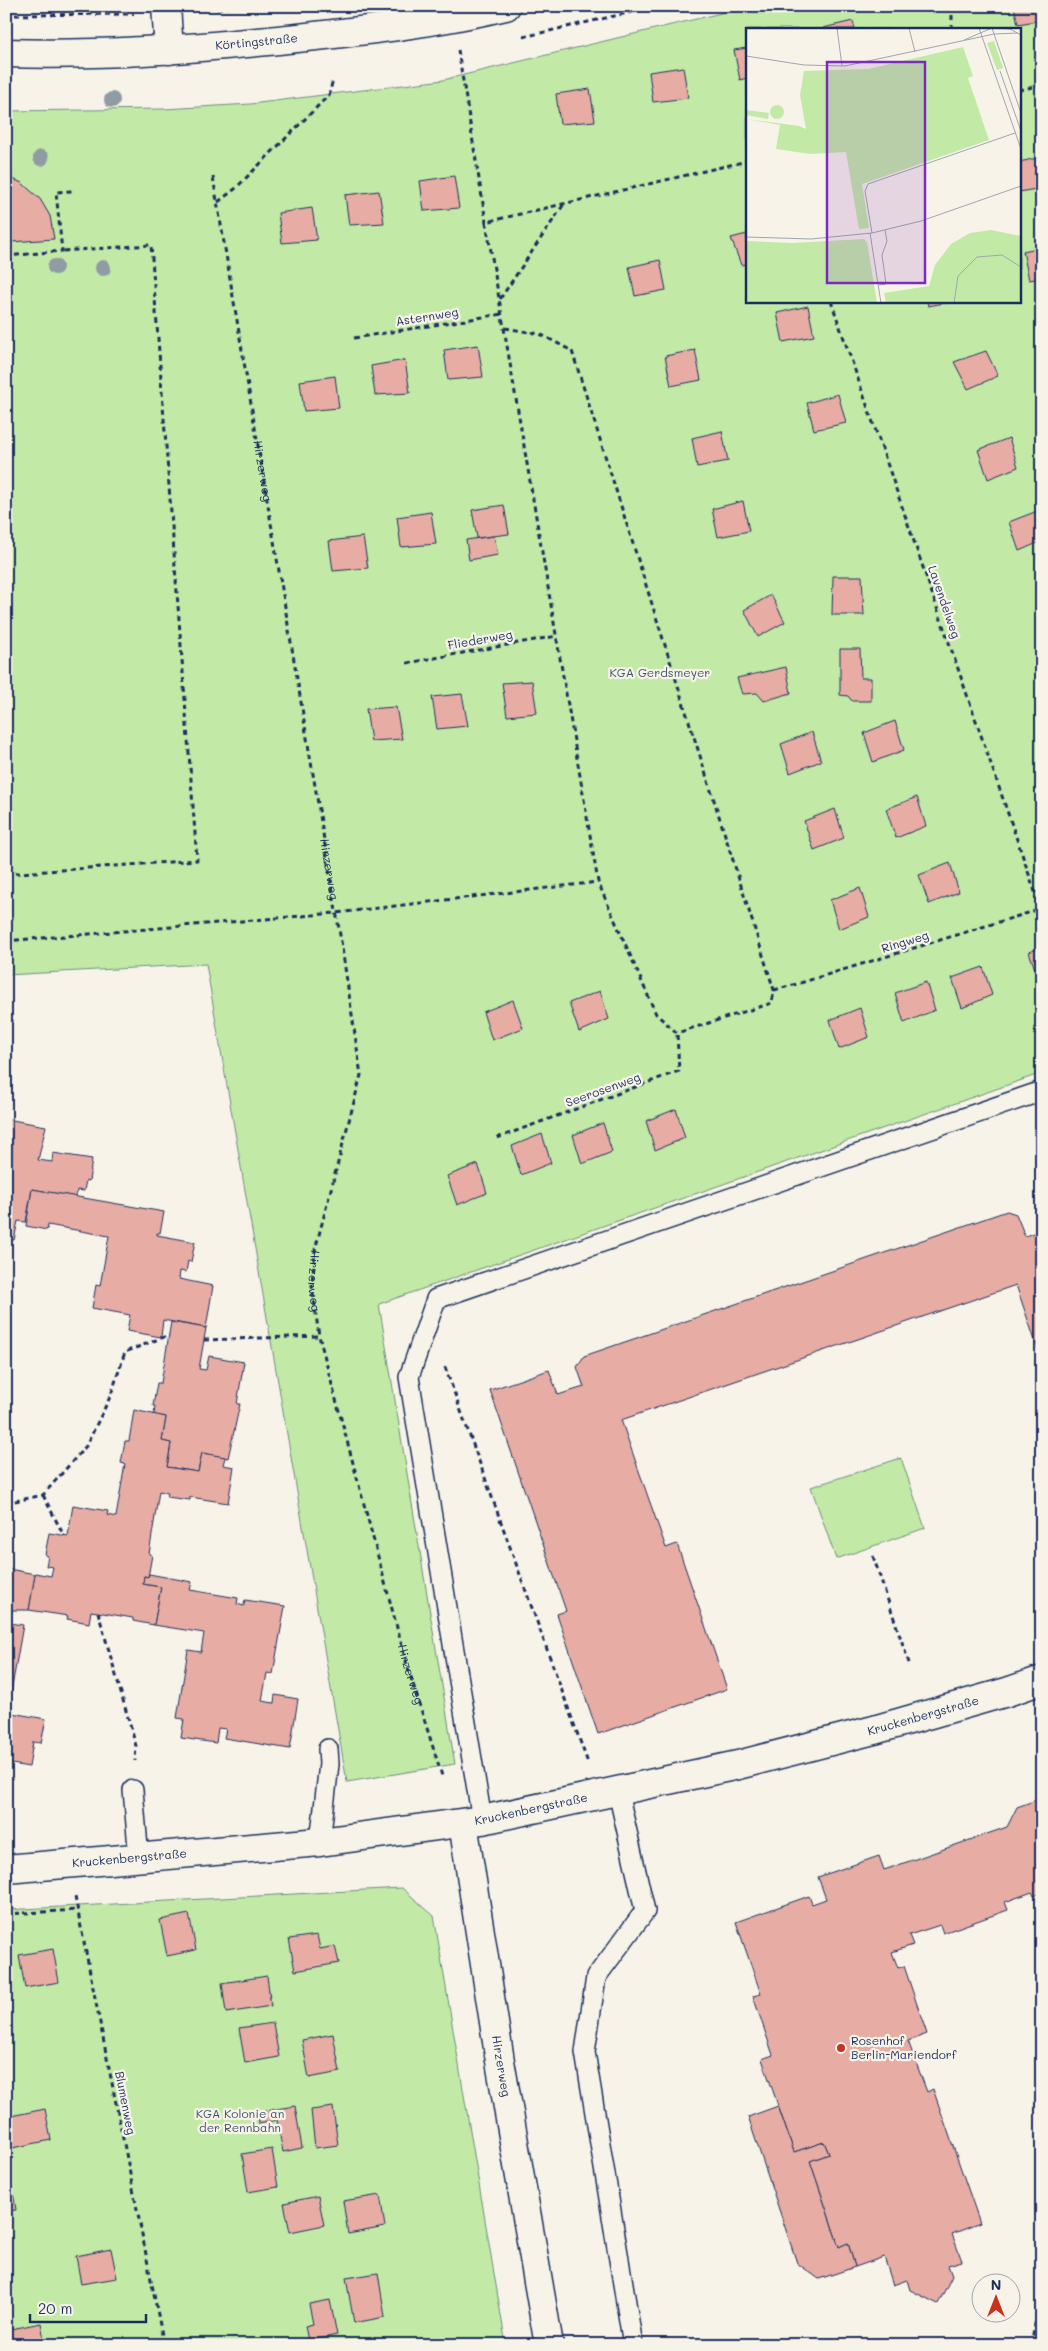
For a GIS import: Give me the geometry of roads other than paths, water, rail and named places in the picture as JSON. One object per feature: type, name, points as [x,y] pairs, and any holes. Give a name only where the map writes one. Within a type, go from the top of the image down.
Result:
[{"type":"street","points":[[166,6],[169,50]]},
{"type":"street","name":"Körtingstraße","points":[[6,53],[169,50],[313,36],[453,18],[506,6]]},
{"type":"street","name":"Kruckenbergstraße","points":[[6,1869],[320,1842],[472,1821],[738,1765],[874,1730],[1007,1692],[1042,1680]]},
{"type":"street","name":"Hirzerweg","points":[[472,1821],[500,2061],[549,2345]]},
{"type":"lane","points":[[472,1821],[408,1377],[436,1299],[1042,1091]]},
{"type":"lane","points":[[320,1842],[328,1749]]},
{"type":"lane","points":[[133,1790],[139,1858]]},
{"type":"lane","points":[[607,1794],[645,1911],[596,1977],[585,2052],[632,2345]]},
{"type":"place","name":"Rosenhof Berlin-Mariendorf","points":[[841,2048]]},
{"type":"park label","name":"KGA Gerdsmeyer","points":[[660,673]]},
{"type":"park label","name":"KGA Kolonie an der Rennbahn","points":[[240,2121]]}]
